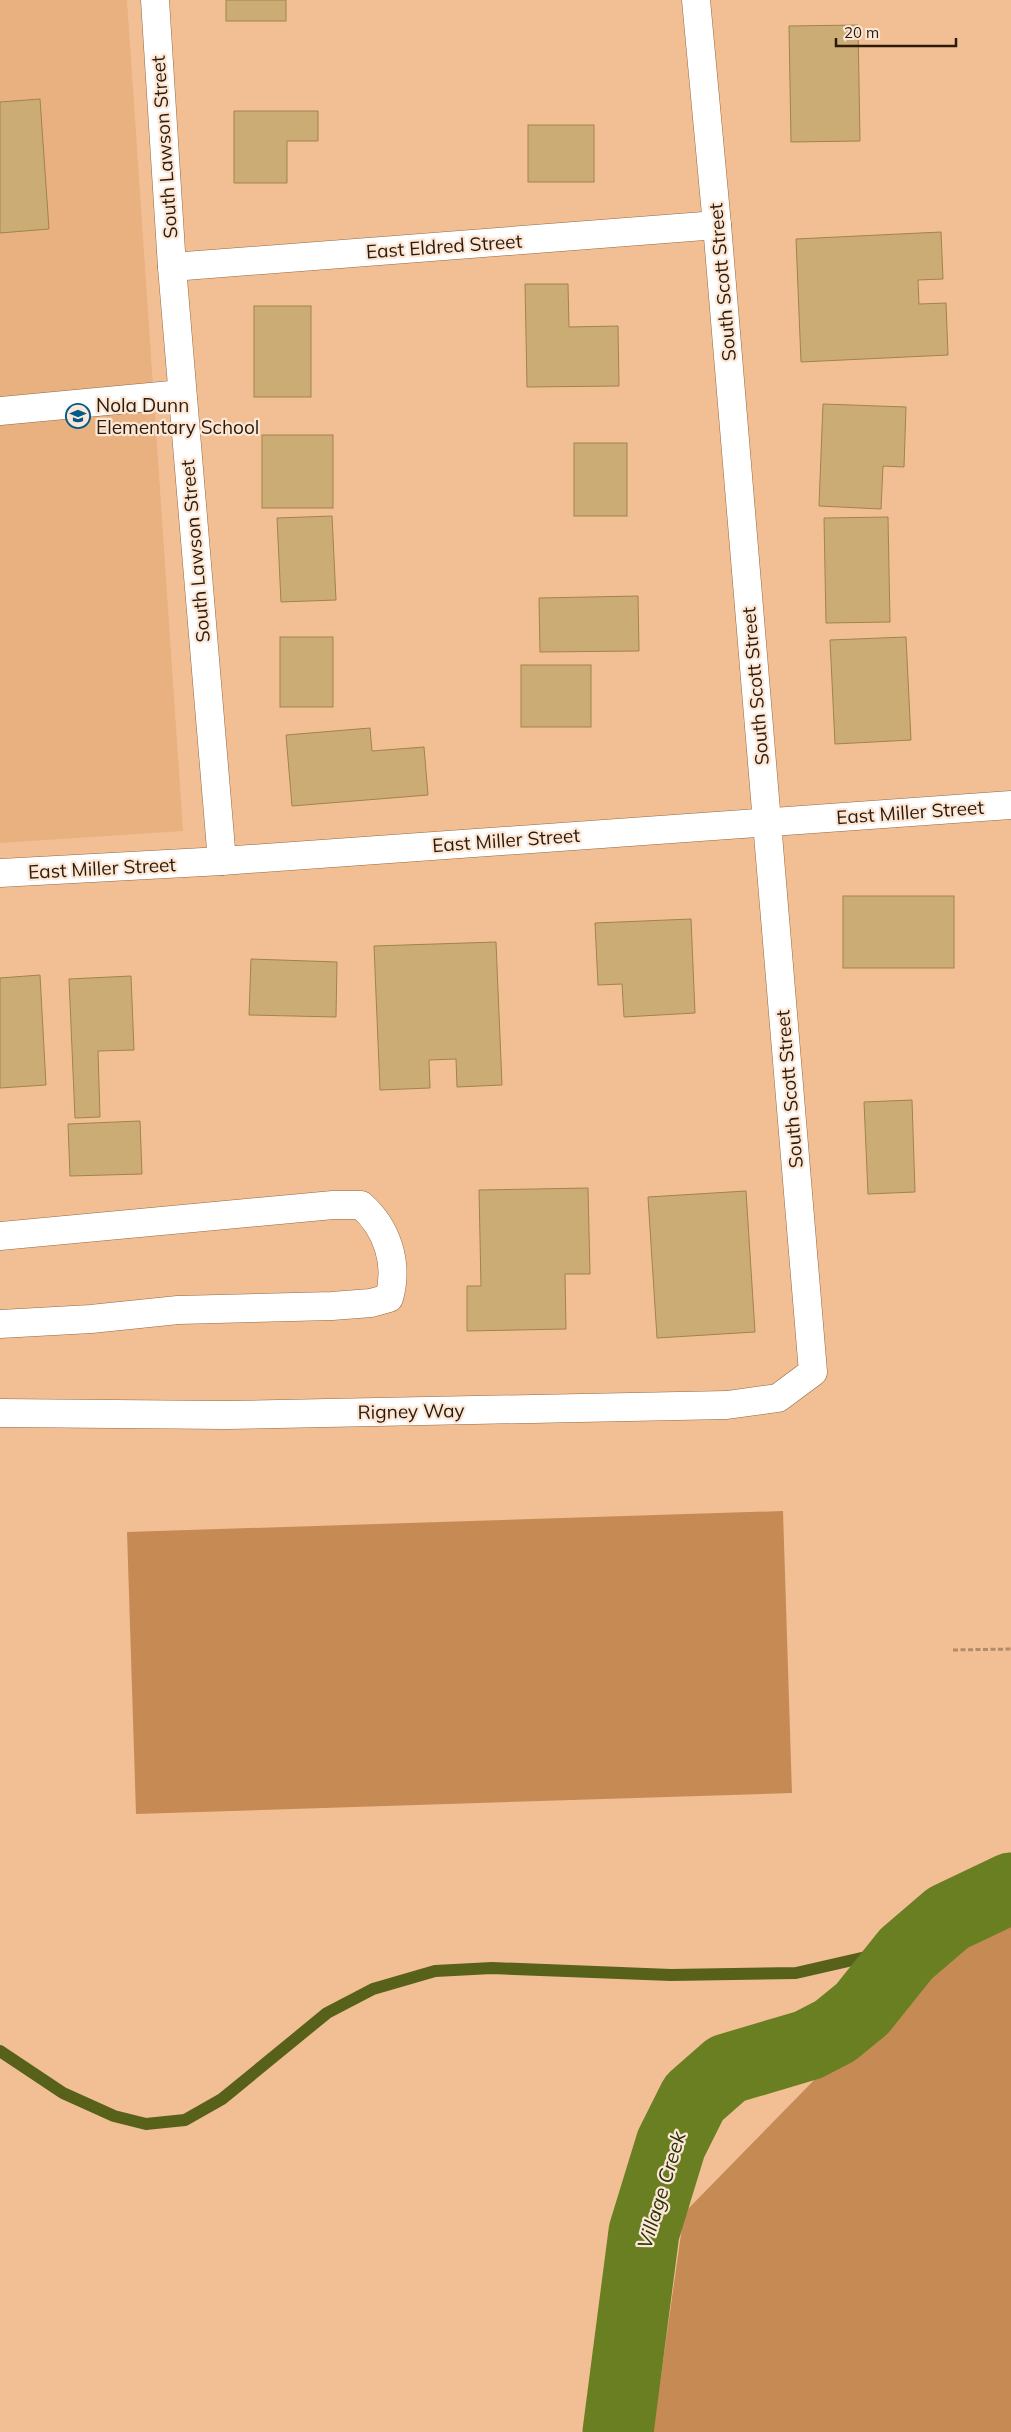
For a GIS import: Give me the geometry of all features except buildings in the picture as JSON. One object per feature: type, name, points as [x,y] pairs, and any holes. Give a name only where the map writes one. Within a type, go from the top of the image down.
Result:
[{"type":"street","name":"South Lawson Street","points":[[155,0],[172,267],[222,862]]},
{"type":"street","name":"South Scott Street","points":[[696,0],[717,225],[813,1372]]},
{"type":"street","name":"East Eldred Street","points":[[172,267],[717,225]]},
{"type":"street","points":[[0,411],[182,394]]},
{"type":"street","name":"East Miller Street","points":[[0,873],[222,862],[766,821],[1011,805]]},
{"type":"street","points":[[0,1236],[333,1205],[361,1205],[373,1216],[383,1234],[391,1254],[393,1282],[389,1298],[371,1303],[332,1306],[178,1310],[91,1319],[0,1324]]},
{"type":"street","name":"Rigney Way","points":[[0,1413],[227,1415],[727,1405],[778,1398],[813,1372]]},
{"type":"path","points":[[953,1650],[1011,1650]]},
{"type":"shaded area","name":"Nola Dunn Elementary School","points":[[0,0],[127,0],[183,831],[0,843]]},
{"type":"shaded area","points":[[783,1511],[792,1793],[136,1814],[127,1532]]},
{"type":"shaded area","points":[[1011,1907],[1011,2432],[653,2432],[684,2213],[965,1926]]},
{"type":"waterway","name":"Village Creek","points":[[618,2432],[644,2232],[671,2144],[694,2098],[727,2069],[808,2045],[835,2031],[862,2009],[906,1954],[948,1918],[1011,1888]]},
{"type":"waterway","points":[[0,2051],[63,2093],[114,2116],[146,2124],[185,2120],[222,2099],[327,2013],[373,1989],[435,1971],[492,1968],[671,1975],[796,1973],[879,1954],[906,1954]]},
{"type":"place","name":"Nola Dunn Elementary School","points":[[78,416]]}]
